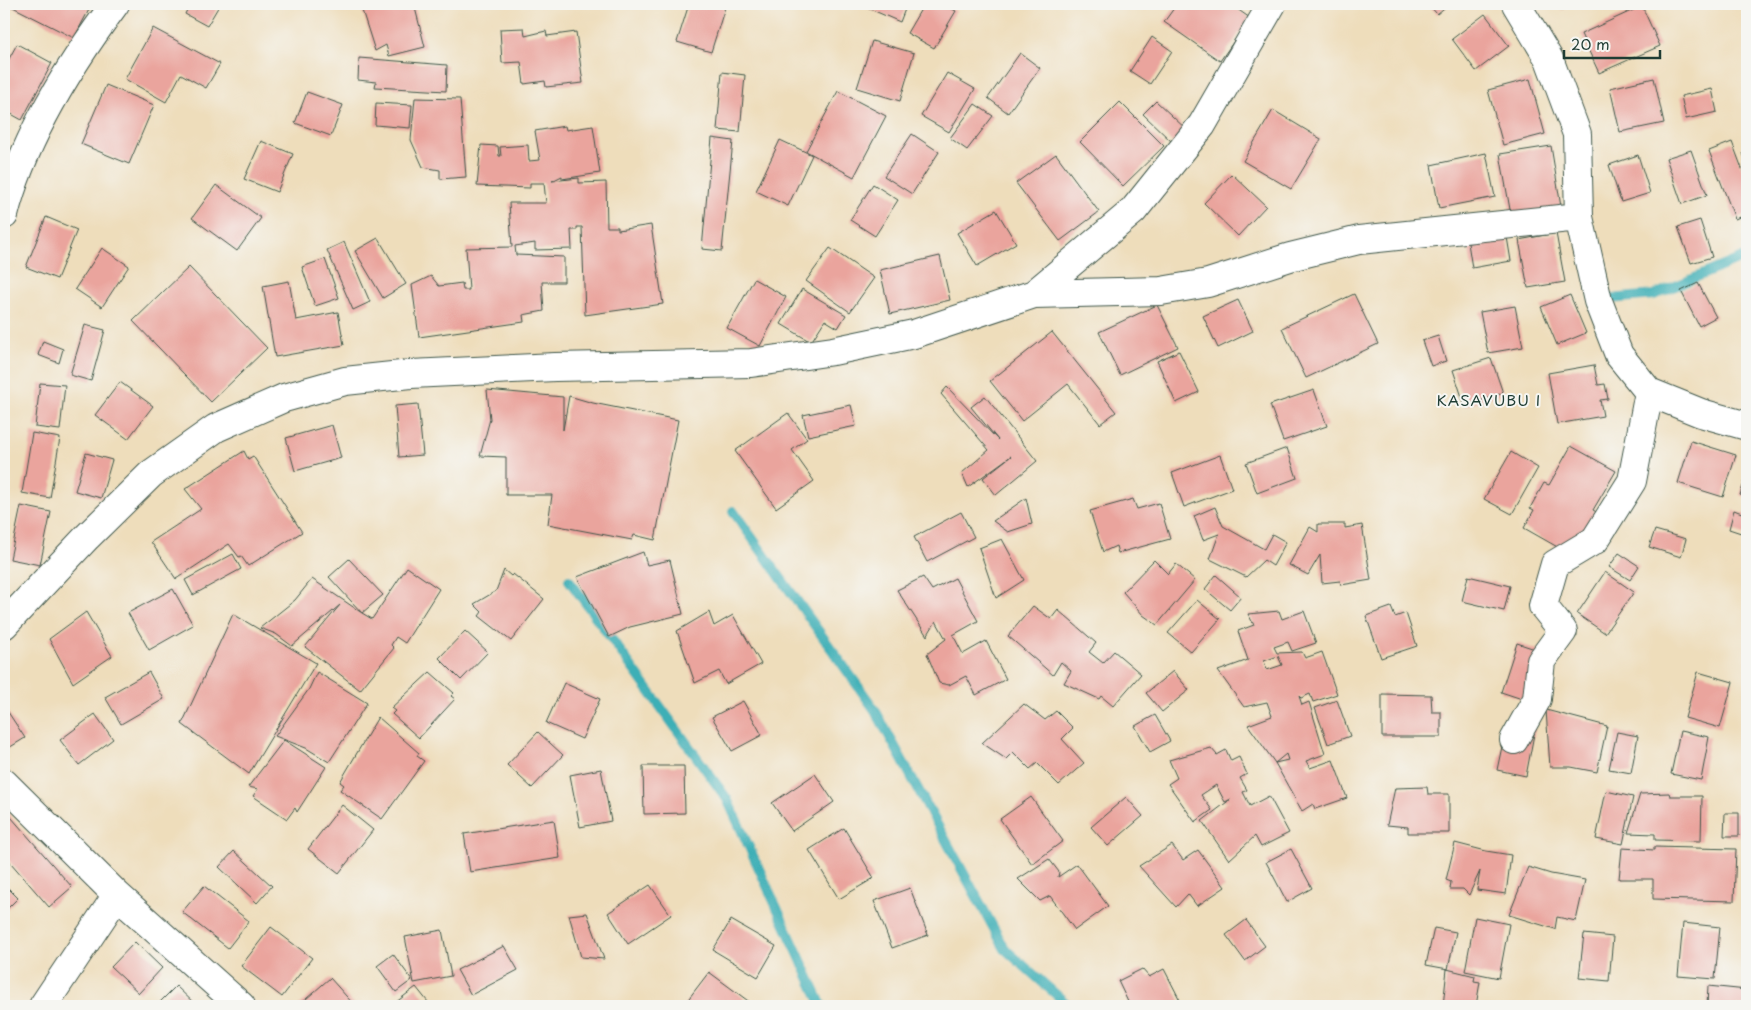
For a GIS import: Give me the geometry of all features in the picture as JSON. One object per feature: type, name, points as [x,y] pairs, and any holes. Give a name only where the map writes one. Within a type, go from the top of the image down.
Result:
[{"type":"street","points":[[4,215],[8,199],[36,129],[90,38],[115,4]]},
{"type":"street","points":[[1034,294],[1133,211],[1202,125],[1272,4]]},
{"type":"street","points":[[1516,4],[1549,59],[1577,134],[1579,217],[1598,301],[1619,355],[1649,392],[1701,413],[1747,426]]},
{"type":"street","points":[[4,626],[87,536],[151,474],[216,428],[284,398],[345,381],[411,374],[555,367],[760,362],[833,352],[914,334],[1034,294],[1161,291],[1208,283],[1290,257],[1359,240],[1579,217]]},
{"type":"street","points":[[1514,740],[1537,699],[1541,662],[1563,632],[1544,606],[1555,564],[1595,540],[1632,481],[1649,392]]},
{"type":"street","points":[[4,783],[117,895],[241,1006]]},
{"type":"street","points":[[43,1006],[117,895]]},
{"type":"building","points":[[7,4],[92,4],[74,38]]},
{"type":"building","points":[[190,4],[220,4],[207,26],[185,14]]},
{"type":"building","points":[[360,4],[414,4],[425,47],[389,56],[386,45],[375,51]]},
{"type":"building","points":[[689,4],[726,4],[711,52],[677,42]]},
{"type":"building","points":[[864,4],[907,4],[900,22],[863,6]]},
{"type":"building","points":[[924,4],[943,4],[956,11],[934,48],[907,33]]},
{"type":"building","points":[[1177,4],[1230,4],[1250,18],[1220,61],[1164,22]]},
{"type":"building","points":[[1428,4],[1449,4],[1437,14]]},
{"type":"building","points":[[1557,4],[1570,4],[1562,10]]},
{"type":"building","points":[[1642,6],[1660,46],[1599,73],[1581,34]]},
{"type":"building","points":[[1485,14],[1509,46],[1476,71],[1452,39]]},
{"type":"building","points":[[153,28],[220,64],[206,88],[181,74],[166,102],[125,79]]},
{"type":"building","points":[[524,28],[525,36],[546,31],[547,36],[576,32],[583,83],[546,87],[545,81],[524,84],[521,62],[502,63],[500,29]]},
{"type":"building","points":[[1152,37],[1172,51],[1150,84],[1130,71]]},
{"type":"building","points":[[872,41],[914,53],[900,101],[857,88]]},
{"type":"building","points":[[17,44],[52,63],[22,120],[4,110],[4,68]]},
{"type":"building","points":[[1020,53],[1040,68],[1008,113],[988,98]]},
{"type":"building","points":[[359,58],[447,65],[446,91],[375,87],[376,82],[358,80]]},
{"type":"building","points":[[722,72],[745,75],[740,132],[717,130]]},
{"type":"building","points":[[947,73],[975,89],[949,132],[921,116]]},
{"type":"building","points":[[1654,78],[1664,123],[1620,132],[1610,88]]},
{"type":"building","points":[[1530,79],[1545,134],[1503,145],[1488,90]]},
{"type":"building","points":[[106,85],[154,105],[129,164],[81,144]]},
{"type":"building","points":[[1712,89],[1717,112],[1686,119],[1681,96]]},
{"type":"building","points":[[838,91],[886,116],[854,177],[806,151]]},
{"type":"building","points":[[307,92],[343,105],[331,136],[295,123]]},
{"type":"building","points":[[415,98],[460,99],[466,177],[440,179],[440,170],[423,167],[411,140]]},
{"type":"building","points":[[1156,101],[1188,131],[1174,144],[1143,114]]},
{"type":"building","points":[[1120,102],[1164,146],[1123,186],[1080,142]]},
{"type":"building","points":[[376,103],[412,105],[410,128],[375,125]]},
{"type":"building","points":[[975,104],[993,116],[967,150],[950,138]]},
{"type":"building","points":[[1273,110],[1321,139],[1291,189],[1243,161]]},
{"type":"building","points":[[565,126],[566,130],[593,126],[600,173],[562,179],[562,176],[552,181],[579,178],[579,183],[606,182],[607,227],[618,227],[618,230],[651,225],[663,304],[585,315],[582,227],[577,227],[577,230],[571,230],[572,249],[535,250],[535,243],[515,246],[516,255],[564,257],[564,282],[542,282],[544,311],[523,315],[524,322],[419,337],[412,285],[431,276],[439,286],[462,283],[463,290],[469,290],[466,248],[512,247],[509,203],[546,203],[544,183],[530,183],[530,188],[477,186],[481,145],[498,146],[499,156],[501,156],[500,147],[528,145],[529,161],[540,160],[535,131]]},
{"type":"building","points":[[912,134],[939,152],[912,194],[884,176]]},
{"type":"building","points":[[712,138],[733,141],[722,251],[702,249]]},
{"type":"building","points":[[780,140],[812,155],[788,206],[756,191]]},
{"type":"building","points":[[261,141],[293,154],[277,192],[244,179]]},
{"type":"building","points":[[1732,142],[1747,182],[1747,214],[1735,219],[1709,151]]},
{"type":"building","points":[[1551,146],[1561,207],[1511,215],[1500,154]]},
{"type":"building","points":[[1691,150],[1707,195],[1682,204],[1666,158]]},
{"type":"building","points":[[1747,151],[1747,164],[1743,153]]},
{"type":"building","points":[[1486,153],[1495,197],[1439,208],[1431,165]]},
{"type":"building","points":[[4,154],[10,158],[4,171]]},
{"type":"building","points":[[1056,154],[1099,212],[1060,241],[1016,183]]},
{"type":"building","points":[[1638,155],[1650,193],[1621,202],[1609,165]]},
{"type":"building","points":[[1232,174],[1266,206],[1238,236],[1204,203]]},
{"type":"building","points":[[873,184],[898,200],[875,236],[850,220]]},
{"type":"building","points":[[216,185],[261,218],[237,251],[192,218]]},
{"type":"building","points":[[996,210],[1016,243],[977,266],[957,233]]},
{"type":"building","points":[[46,217],[77,230],[57,279],[26,267]]},
{"type":"building","points":[[1700,220],[1712,257],[1691,263],[1678,227]]},
{"type":"building","points":[[1556,233],[1565,282],[1528,288],[1519,240]]},
{"type":"building","points":[[1507,237],[1511,261],[1472,268],[1468,243]]},
{"type":"building","points":[[378,238],[406,284],[383,298],[355,251]]},
{"type":"building","points":[[344,242],[370,302],[353,310],[327,250]]},
{"type":"building","points":[[102,248],[129,266],[102,307],[75,289]]},
{"type":"building","points":[[830,248],[874,278],[850,312],[806,281]]},
{"type":"building","points":[[940,256],[950,300],[890,314],[880,270]]},
{"type":"building","points":[[325,259],[339,298],[315,306],[302,267]]},
{"type":"building","points":[[189,267],[267,348],[211,402],[133,321]]},
{"type":"building","points":[[754,279],[786,297],[760,346],[727,328]]},
{"type":"building","points":[[289,281],[296,320],[338,312],[344,345],[275,357],[263,286]]},
{"type":"building","points":[[1698,283],[1716,317],[1699,326],[1681,291]]},
{"type":"building","points":[[802,289],[846,315],[838,328],[825,320],[811,342],[781,324]]},
{"type":"building","points":[[1354,294],[1378,344],[1306,378],[1282,328]]},
{"type":"building","points":[[1570,295],[1586,333],[1557,345],[1541,307]]},
{"type":"building","points":[[1238,300],[1253,331],[1218,348],[1203,316]]},
{"type":"building","points":[[1157,305],[1178,347],[1120,375],[1099,332]]},
{"type":"building","points":[[1515,306],[1523,347],[1488,353],[1480,312]]},
{"type":"building","points":[[85,325],[105,330],[91,381],[70,375]]},
{"type":"building","points":[[1052,332],[1116,412],[1100,424],[1068,384],[1022,421],[990,381]]},
{"type":"building","points":[[1438,336],[1446,361],[1431,366],[1422,341]]},
{"type":"building","points":[[43,341],[63,349],[59,363],[38,355]]},
{"type":"building","points":[[1179,351],[1199,392],[1176,403],[1157,361]]},
{"type":"building","points":[[1491,358],[1503,393],[1465,406],[1453,370]]},
{"type":"building","points":[[1594,365],[1598,385],[1605,384],[1608,399],[1600,400],[1603,416],[1557,424],[1548,373]]},
{"type":"building","points":[[120,382],[153,406],[128,439],[95,415]]},
{"type":"building","points":[[40,383],[65,385],[60,430],[35,427]]},
{"type":"building","points":[[947,387],[998,440],[971,407],[985,396],[1037,461],[996,495],[983,478],[1011,456],[968,487],[962,473],[989,450],[941,394]]},
{"type":"building","points":[[487,390],[563,397],[563,430],[569,396],[593,403],[678,420],[655,540],[634,535],[632,540],[548,524],[552,495],[506,495],[506,457],[480,456],[490,419]]},
{"type":"building","points":[[1314,390],[1327,426],[1283,441],[1270,405]]},
{"type":"building","points":[[418,404],[423,455],[399,457],[395,406]]},
{"type":"building","points":[[851,405],[856,426],[808,436],[803,415]]},
{"type":"building","points":[[788,413],[807,439],[792,450],[814,481],[776,508],[735,451]]},
{"type":"building","points":[[332,425],[341,458],[295,471],[286,438]]},
{"type":"building","points":[[32,433],[60,438],[50,498],[22,493]]},
{"type":"building","points":[[1691,441],[1736,455],[1723,497],[1678,483]]},
{"type":"building","points":[[1571,446],[1616,471],[1593,510],[1598,513],[1568,553],[1524,528],[1534,510],[1530,508],[1544,483],[1549,485]]},
{"type":"building","points":[[1287,448],[1297,478],[1257,493],[1246,463]]},
{"type":"building","points":[[244,451],[248,459],[253,456],[302,532],[248,566],[229,544],[176,579],[151,542],[201,509],[185,489]]},
{"type":"building","points":[[1511,452],[1538,468],[1512,514],[1484,499]]},
{"type":"building","points":[[86,453],[112,460],[101,498],[75,491]]},
{"type":"building","points":[[1220,455],[1232,489],[1184,507],[1172,473]]},
{"type":"building","points":[[1747,474],[1747,497],[1740,495]]},
{"type":"building","points":[[1026,498],[1032,524],[1008,532],[993,521]]},
{"type":"building","points":[[1133,499],[1137,509],[1159,503],[1170,539],[1118,553],[1116,546],[1103,552],[1090,511]]},
{"type":"building","points":[[21,506],[51,512],[40,565],[10,559]]},
{"type":"building","points":[[1215,507],[1223,526],[1264,549],[1272,534],[1286,542],[1273,566],[1264,560],[1246,577],[1210,559],[1219,534],[1203,540],[1194,516]]},
{"type":"building","points":[[1734,510],[1747,515],[1747,535],[1729,529]]},
{"type":"building","points":[[961,512],[974,537],[927,562],[914,537]]},
{"type":"building","points":[[1318,524],[1345,524],[1345,528],[1362,525],[1371,580],[1341,585],[1340,581],[1322,583],[1320,555],[1308,575],[1289,565],[1310,527],[1318,532]]},
{"type":"building","points":[[1655,530],[1686,539],[1681,557],[1649,547]]},
{"type":"building","points":[[1002,539],[1024,580],[996,598],[979,548]]},
{"type":"building","points":[[643,552],[647,565],[670,560],[683,614],[630,627],[609,637],[577,577]]},
{"type":"building","points":[[1619,553],[1639,566],[1630,580],[1609,567]]},
{"type":"building","points":[[233,554],[241,569],[193,595],[185,580]]},
{"type":"building","points":[[349,559],[383,595],[362,613],[329,577]]},
{"type":"building","points":[[1154,560],[1168,574],[1176,564],[1195,580],[1157,625],[1143,615],[1123,592]]},
{"type":"building","points":[[407,567],[439,589],[405,643],[396,637],[391,645],[394,648],[360,690],[305,647],[340,605],[292,646],[276,634],[260,628],[295,600],[312,579],[372,619]]},
{"type":"building","points":[[504,570],[511,576],[513,574],[544,599],[511,641],[479,616],[482,612],[474,604],[496,591]]},
{"type":"building","points":[[1605,572],[1634,592],[1605,633],[1577,614]]},
{"type":"building","points":[[1216,575],[1241,597],[1230,610],[1205,589]]},
{"type":"building","points":[[1468,576],[1510,586],[1504,611],[1462,601]]},
{"type":"building","points":[[923,577],[932,590],[955,578],[978,621],[953,635],[963,654],[986,641],[1006,679],[976,695],[966,676],[949,685],[939,683],[927,654],[946,639],[936,621],[927,636],[897,590]]},
{"type":"building","points":[[173,589],[193,625],[149,650],[128,613]]},
{"type":"building","points":[[1197,600],[1220,619],[1191,652],[1168,633]]},
{"type":"building","points":[[1033,606],[1051,619],[1058,610],[1096,643],[1089,652],[1103,663],[1114,651],[1141,674],[1113,706],[1101,696],[1099,699],[1064,683],[1071,671],[1061,662],[1053,675],[1008,636]]},
{"type":"building","points":[[1391,607],[1395,617],[1406,613],[1417,646],[1381,658],[1366,616]]},
{"type":"building","points":[[1279,611],[1282,619],[1304,611],[1316,643],[1292,651],[1288,642],[1274,647],[1277,653],[1302,652],[1305,658],[1322,652],[1337,694],[1313,702],[1310,694],[1301,698],[1299,696],[1302,705],[1309,702],[1325,754],[1306,761],[1310,768],[1333,760],[1347,798],[1315,809],[1313,804],[1302,811],[1275,763],[1248,725],[1272,716],[1267,702],[1244,707],[1218,671],[1248,660],[1238,631],[1254,625],[1248,614]],"holes":[[[1278,656],[1282,665],[1267,670],[1264,661]],[[1286,754],[1288,760],[1275,763]]]},
{"type":"building","points":[[86,612],[112,656],[73,683],[49,639]]},
{"type":"building","points":[[709,612],[714,626],[733,615],[761,664],[726,684],[719,671],[695,683],[677,631]]},
{"type":"building","points":[[233,614],[316,663],[249,774],[182,724]]},
{"type":"building","points":[[465,631],[488,652],[461,680],[439,658]]},
{"type":"building","points":[[1517,643],[1553,655],[1537,704],[1501,692]]},
{"type":"building","points":[[1173,671],[1189,690],[1162,712],[1146,693]]},
{"type":"building","points":[[149,672],[164,699],[121,724],[105,697]]},
{"type":"building","points":[[317,672],[367,703],[329,762],[306,748],[275,736],[309,689]]},
{"type":"building","points":[[430,672],[454,693],[451,696],[455,699],[419,738],[392,714],[395,711],[391,708]]},
{"type":"building","points":[[1698,672],[1733,682],[1720,728],[1685,718]]},
{"type":"building","points":[[564,683],[600,699],[582,739],[546,723]]},
{"type":"building","points":[[1382,694],[1431,695],[1432,712],[1441,712],[1441,737],[1382,737]]},
{"type":"building","points":[[1337,700],[1350,736],[1328,744],[1315,708]]},
{"type":"building","points":[[743,701],[762,735],[732,751],[712,717]]},
{"type":"building","points":[[1024,704],[1045,720],[1056,711],[1073,728],[1062,739],[1084,763],[1059,785],[1037,763],[1030,769],[1013,752],[1006,759],[982,743]]},
{"type":"building","points":[[4,706],[25,738],[7,749],[4,745]]},
{"type":"building","points":[[1546,710],[1607,726],[1597,772],[1571,767],[1550,767]]},
{"type":"building","points":[[95,714],[113,739],[79,765],[60,740]]},
{"type":"building","points":[[1155,715],[1170,741],[1150,752],[1135,726]]},
{"type":"building","points":[[378,717],[419,753],[417,756],[424,761],[382,819],[340,790],[344,785],[340,782]]},
{"type":"building","points":[[1507,723],[1535,729],[1526,776],[1497,770]]},
{"type":"building","points":[[1680,731],[1709,737],[1701,780],[1671,774]]},
{"type":"building","points":[[538,732],[563,755],[532,788],[507,765]]},
{"type":"building","points":[[1617,732],[1638,736],[1631,773],[1609,769]]},
{"type":"building","points":[[284,740],[326,767],[297,812],[295,808],[287,819],[253,796],[258,789],[248,787]]},
{"type":"building","points":[[1211,748],[1217,755],[1226,750],[1231,761],[1239,757],[1247,774],[1240,778],[1247,790],[1243,792],[1250,806],[1269,796],[1289,833],[1261,847],[1255,836],[1229,860],[1202,821],[1231,799],[1225,802],[1216,785],[1201,795],[1212,810],[1195,822],[1168,784],[1177,778],[1169,760]]},
{"type":"building","points":[[643,766],[684,766],[685,813],[644,814]]},
{"type":"building","points":[[601,769],[611,821],[580,827],[570,775]]},
{"type":"building","points":[[815,774],[834,802],[792,831],[772,803]]},
{"type":"building","points":[[1427,787],[1428,794],[1449,794],[1449,833],[1408,833],[1408,827],[1387,825],[1395,788]]},
{"type":"building","points":[[1606,791],[1633,797],[1623,844],[1596,839]]},
{"type":"building","points":[[1669,793],[1670,796],[1702,796],[1701,841],[1655,840],[1655,834],[1628,833],[1640,794]]},
{"type":"building","points":[[1031,797],[1063,841],[1032,864],[1000,819]]},
{"type":"building","points":[[1126,797],[1143,816],[1108,846],[1091,827]]},
{"type":"building","points":[[342,805],[373,830],[339,873],[308,849]]},
{"type":"building","points":[[4,809],[72,887],[49,907],[4,855]]},
{"type":"building","points":[[1725,813],[1739,813],[1739,836],[1724,836]]},
{"type":"building","points":[[554,820],[560,858],[470,872],[464,834]]},
{"type":"building","points":[[844,828],[874,878],[839,899],[809,850]]},
{"type":"building","points":[[1455,843],[1511,855],[1506,894],[1477,890],[1480,871],[1469,895],[1463,889],[1450,889],[1451,882],[1446,880]]},
{"type":"building","points":[[1172,845],[1183,860],[1198,850],[1225,887],[1197,906],[1188,894],[1176,907],[1139,866]]},
{"type":"building","points":[[1654,847],[1736,849],[1734,901],[1653,899],[1653,879],[1619,879],[1622,848],[1654,850]]},
{"type":"building","points":[[1291,849],[1312,888],[1287,902],[1266,862]]},
{"type":"building","points":[[234,851],[272,886],[257,903],[219,867]]},
{"type":"building","points":[[1049,859],[1059,872],[1058,877],[1077,864],[1108,906],[1075,930],[1050,896],[1040,901],[1018,879]]},
{"type":"building","points":[[1528,867],[1551,874],[1585,880],[1576,921],[1557,917],[1555,929],[1509,915]]},
{"type":"building","points":[[4,884],[18,898],[4,912]]},
{"type":"building","points":[[650,885],[671,915],[628,944],[608,913]]},
{"type":"building","points":[[204,886],[249,921],[228,948],[182,912]]},
{"type":"building","points":[[910,888],[928,935],[892,948],[874,901]]},
{"type":"building","points":[[587,913],[604,959],[581,957],[569,915]]},
{"type":"building","points":[[1475,917],[1509,924],[1499,978],[1465,971]]},
{"type":"building","points":[[731,920],[776,946],[758,977],[713,950]]},
{"type":"building","points":[[1246,920],[1265,946],[1245,961],[1226,935]]},
{"type":"building","points":[[1683,923],[1720,927],[1715,979],[1678,976]]},
{"type":"building","points":[[271,927],[312,958],[282,997],[241,966]]},
{"type":"building","points":[[1434,928],[1456,932],[1448,969],[1426,965]]},
{"type":"building","points":[[442,930],[451,976],[414,983],[405,937]]},
{"type":"building","points":[[1584,934],[1613,937],[1609,981],[1579,978]]},
{"type":"building","points":[[135,942],[162,968],[139,993],[111,967]]},
{"type":"building","points":[[504,946],[518,970],[471,995],[457,970]]},
{"type":"building","points":[[393,954],[412,980],[396,992],[377,966]]},
{"type":"building","points":[[1142,969],[1149,977],[1164,969],[1183,1006],[1130,1006],[1118,981]]},
{"type":"building","points":[[1447,969],[1475,976],[1474,981],[1480,982],[1476,1006],[1443,1006]]},
{"type":"building","points":[[709,972],[755,1006],[683,1006]]},
{"type":"building","points":[[330,978],[355,1006],[298,1006]]},
{"type":"building","points":[[176,986],[197,1006],[156,1006]]},
{"type":"building","points":[[1708,986],[1747,990],[1747,1006],[1707,1006]]},
{"type":"building","points":[[416,987],[428,1002],[422,1006],[391,1006]]},
{"type":"waterway","points":[[1599,300],[1654,295],[1747,256]]},
{"type":"waterway","points":[[733,511],[875,710],[1005,949],[1069,1006]]},
{"type":"waterway","points":[[569,580],[727,799],[822,1006]]},
{"type":"district","name":"KASAVUBU I","points":[[1489,401]]}]
